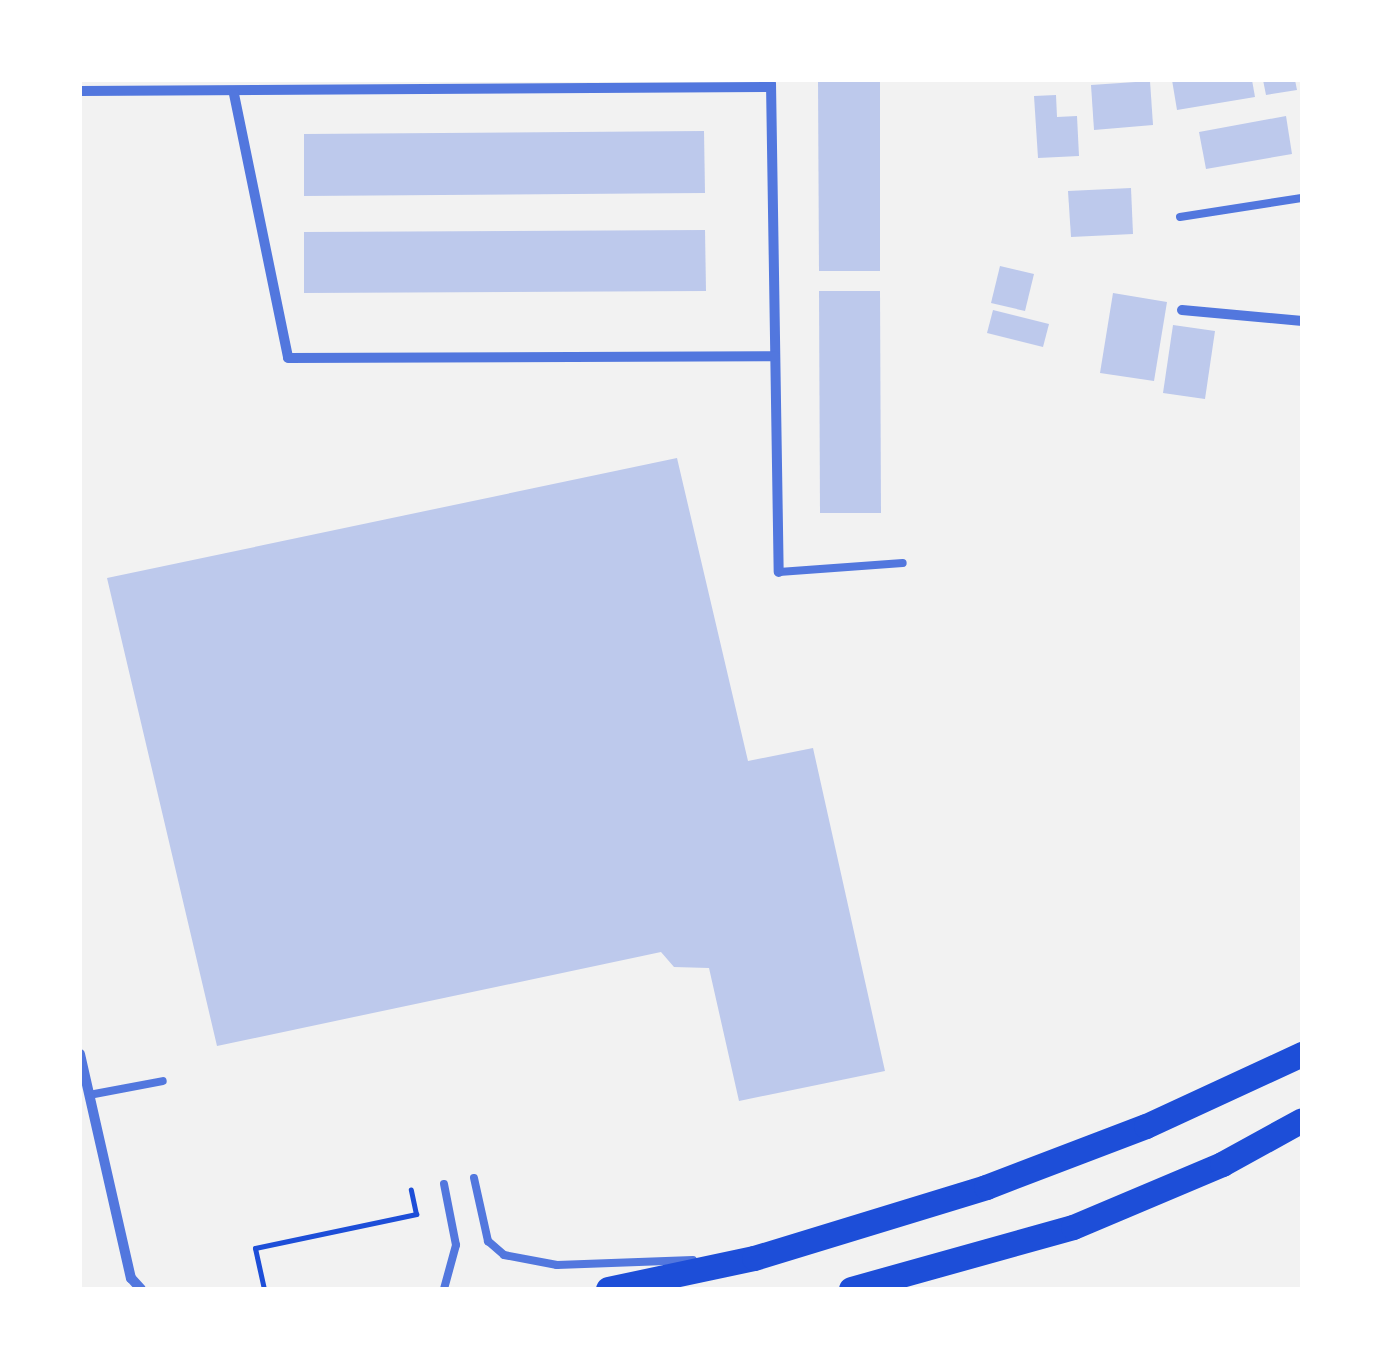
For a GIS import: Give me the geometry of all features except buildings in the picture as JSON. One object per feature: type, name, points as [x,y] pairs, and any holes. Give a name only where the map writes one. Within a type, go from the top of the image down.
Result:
[{"type":"highway","points":[[608,1289],[754,1258],[986,1187],[1146,1126],[1302,1054]]},
{"type":"highway","points":[[852,1289],[912,1281],[1072,1227],[1222,1164],[1302,1120]]},
{"type":"street","points":[[80,91],[234,94],[389,86],[771,83],[779,572]]},
{"type":"street","points":[[234,94],[288,358],[776,356]]},
{"type":"street","points":[[1182,310],[1302,321]]},
{"type":"street","points":[[80,1054],[129,1284],[141,1289]]},
{"type":"lane","points":[[1180,217],[1302,198]]},
{"type":"lane","points":[[779,572],[903,564]]},
{"type":"lane","points":[[89,1095],[163,1081]]},
{"type":"lane","points":[[474,1178],[488,1241],[525,1262],[754,1258]]},
{"type":"lane","points":[[444,1184],[456,1245],[444,1289]]},
{"type":"path","points":[[264,1289],[255,1248],[416,1214],[411,1190]]}]
